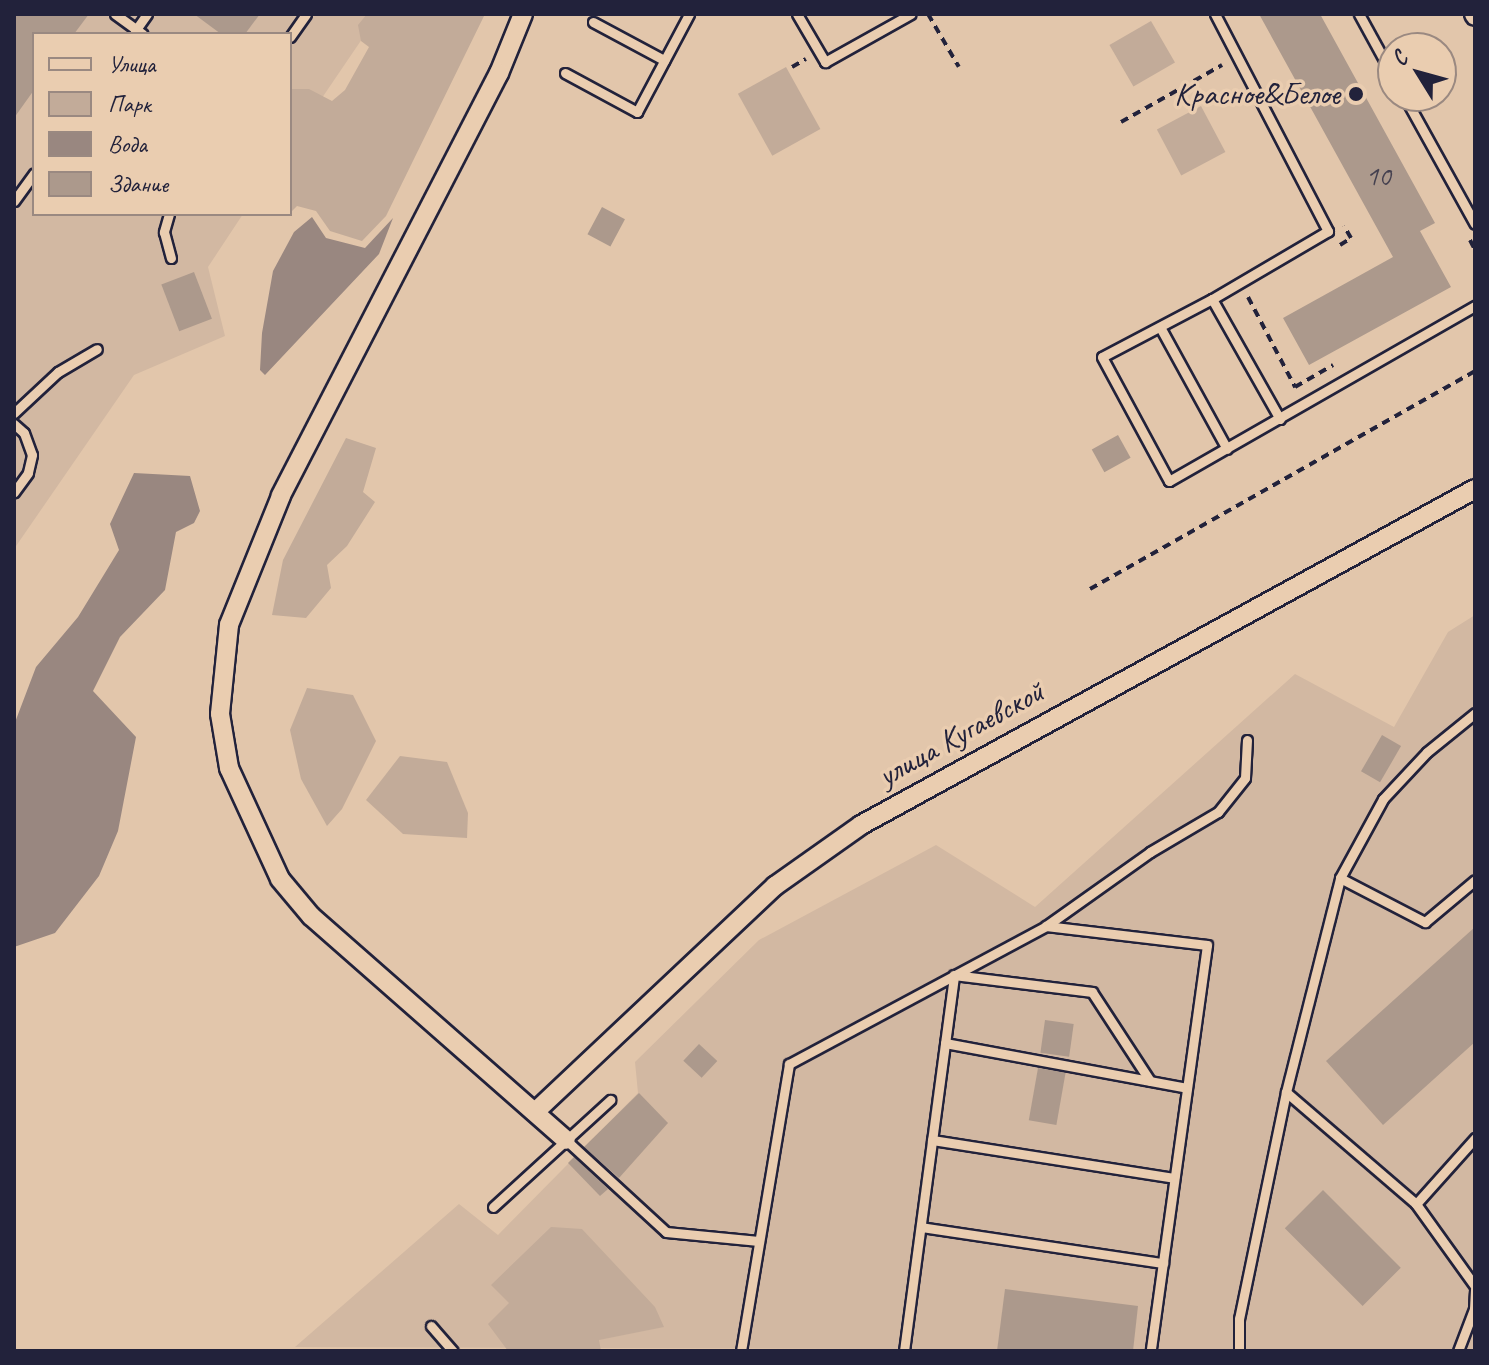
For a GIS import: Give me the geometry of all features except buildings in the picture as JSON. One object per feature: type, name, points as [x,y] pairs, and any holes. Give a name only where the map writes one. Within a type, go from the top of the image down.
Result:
[{"type":"street","points":[[523,14],[499,73],[281,496],[229,625],[220,714],[229,768],[280,879],[311,916],[566,1140]]},
{"type":"street","name":"улица Кугаевской","points":[[535,1112],[775,886],[861,825],[1475,489]]},
{"type":"lane","points":[[115,14],[138,32],[147,14]]},
{"type":"lane","points":[[292,34],[306,14]]},
{"type":"lane","points":[[565,73],[637,112],[689,14]]},
{"type":"lane","points":[[797,14],[825,62],[911,14]]},
{"type":"lane","points":[[1215,14],[1328,231],[1212,299],[1102,357],[1169,481],[1475,306]]},
{"type":"lane","points":[[1359,14],[1377,47]]},
{"type":"lane","points":[[593,22],[664,60]]},
{"type":"lane","points":[[1413,112],[1475,224]]},
{"type":"lane","points":[[14,201],[32,176]]},
{"type":"lane","points":[[168,216],[164,232],[171,258]]},
{"type":"lane","points":[[1212,299],[1280,419]]},
{"type":"lane","points":[[1160,327],[1227,449]]},
{"type":"lane","points":[[14,413],[58,372],[97,349]]},
{"type":"lane","points":[[14,424],[24,433],[32,455],[28,473],[14,492]]},
{"type":"lane","points":[[1239,1351],[1239,1319],[1286,1092],[1340,878],[1383,799],[1427,752],[1475,713]]},
{"type":"lane","points":[[741,1351],[789,1064],[1046,926],[1150,852],[1218,812],[1245,778],[1247,740]]},
{"type":"lane","points":[[1340,878],[1425,922],[1474,877]]},
{"type":"lane","points":[[1046,926],[1207,945],[1151,1351]]},
{"type":"lane","points":[[904,1351],[954,975]]},
{"type":"lane","points":[[954,975],[1092,992],[1150,1081]]},
{"type":"lane","points":[[945,1043],[1187,1088]]},
{"type":"lane","points":[[1286,1092],[1416,1204],[1475,1287],[1474,1309],[1458,1351]]},
{"type":"lane","points":[[493,1207],[610,1100]]},
{"type":"lane","points":[[1416,1204],[1475,1138]]},
{"type":"lane","points":[[566,1140],[666,1232],[759,1241]]},
{"type":"lane","points":[[932,1140],[1174,1178]]},
{"type":"lane","points":[[921,1227],[1163,1263]]},
{"type":"lane","points":[[431,1326],[453,1351]]},
{"type":"path","points":[[928,14],[959,67]]},
{"type":"path","points":[[1121,122],[1237,56]]},
{"type":"path","points":[[1090,589],[1475,371]]},
{"type":"shaded area","points":[[14,14],[379,14],[292,142],[292,32],[32,32],[32,216],[242,216],[208,267],[225,336],[134,375],[14,549]]},
{"type":"shaded area","points":[[1475,615],[1475,1351],[295,1347],[459,1204],[498,1235],[638,1093],[635,1062],[759,940],[936,845],[1035,907],[1295,674],[1394,727],[1448,632]]},
{"type":"green space","points":[[367,14],[485,14],[386,216],[362,241],[330,231],[316,211],[297,206],[292,211],[292,89],[309,89],[332,101],[345,90],[369,47],[361,41],[358,25]]},
{"type":"green space","points":[[1151,21],[1175,63],[1133,87],[1109,45]]},
{"type":"green space","points":[[786,67],[820,129],[772,156],[738,94]]},
{"type":"green space","points":[[1201,106],[1225,152],[1181,175],[1157,129]]},
{"type":"green space","points":[[346,438],[376,448],[363,492],[375,502],[347,546],[327,565],[331,588],[306,618],[272,615],[283,560]]},
{"type":"green space","points":[[307,688],[353,695],[376,741],[342,809],[327,826],[301,779],[290,730]]},
{"type":"green space","points":[[400,756],[447,762],[468,813],[467,838],[403,834],[366,800]]},
{"type":"green space","points":[[551,1227],[582,1229],[655,1307],[664,1327],[599,1340],[601,1351],[508,1351],[488,1324],[509,1303],[491,1285]]},
{"type":"water","points":[[312,217],[326,238],[365,248],[393,218],[379,254],[265,375],[260,370],[262,333],[273,271],[294,232]]},
{"type":"water","points":[[134,473],[190,476],[200,511],[194,523],[176,532],[165,590],[120,637],[93,691],[136,737],[118,831],[99,876],[55,933],[14,947],[14,725],[36,667],[78,617],[119,550],[110,524]]},
{"type":"place","name":"Красное&Белое","points":[[1356,94]]}]
